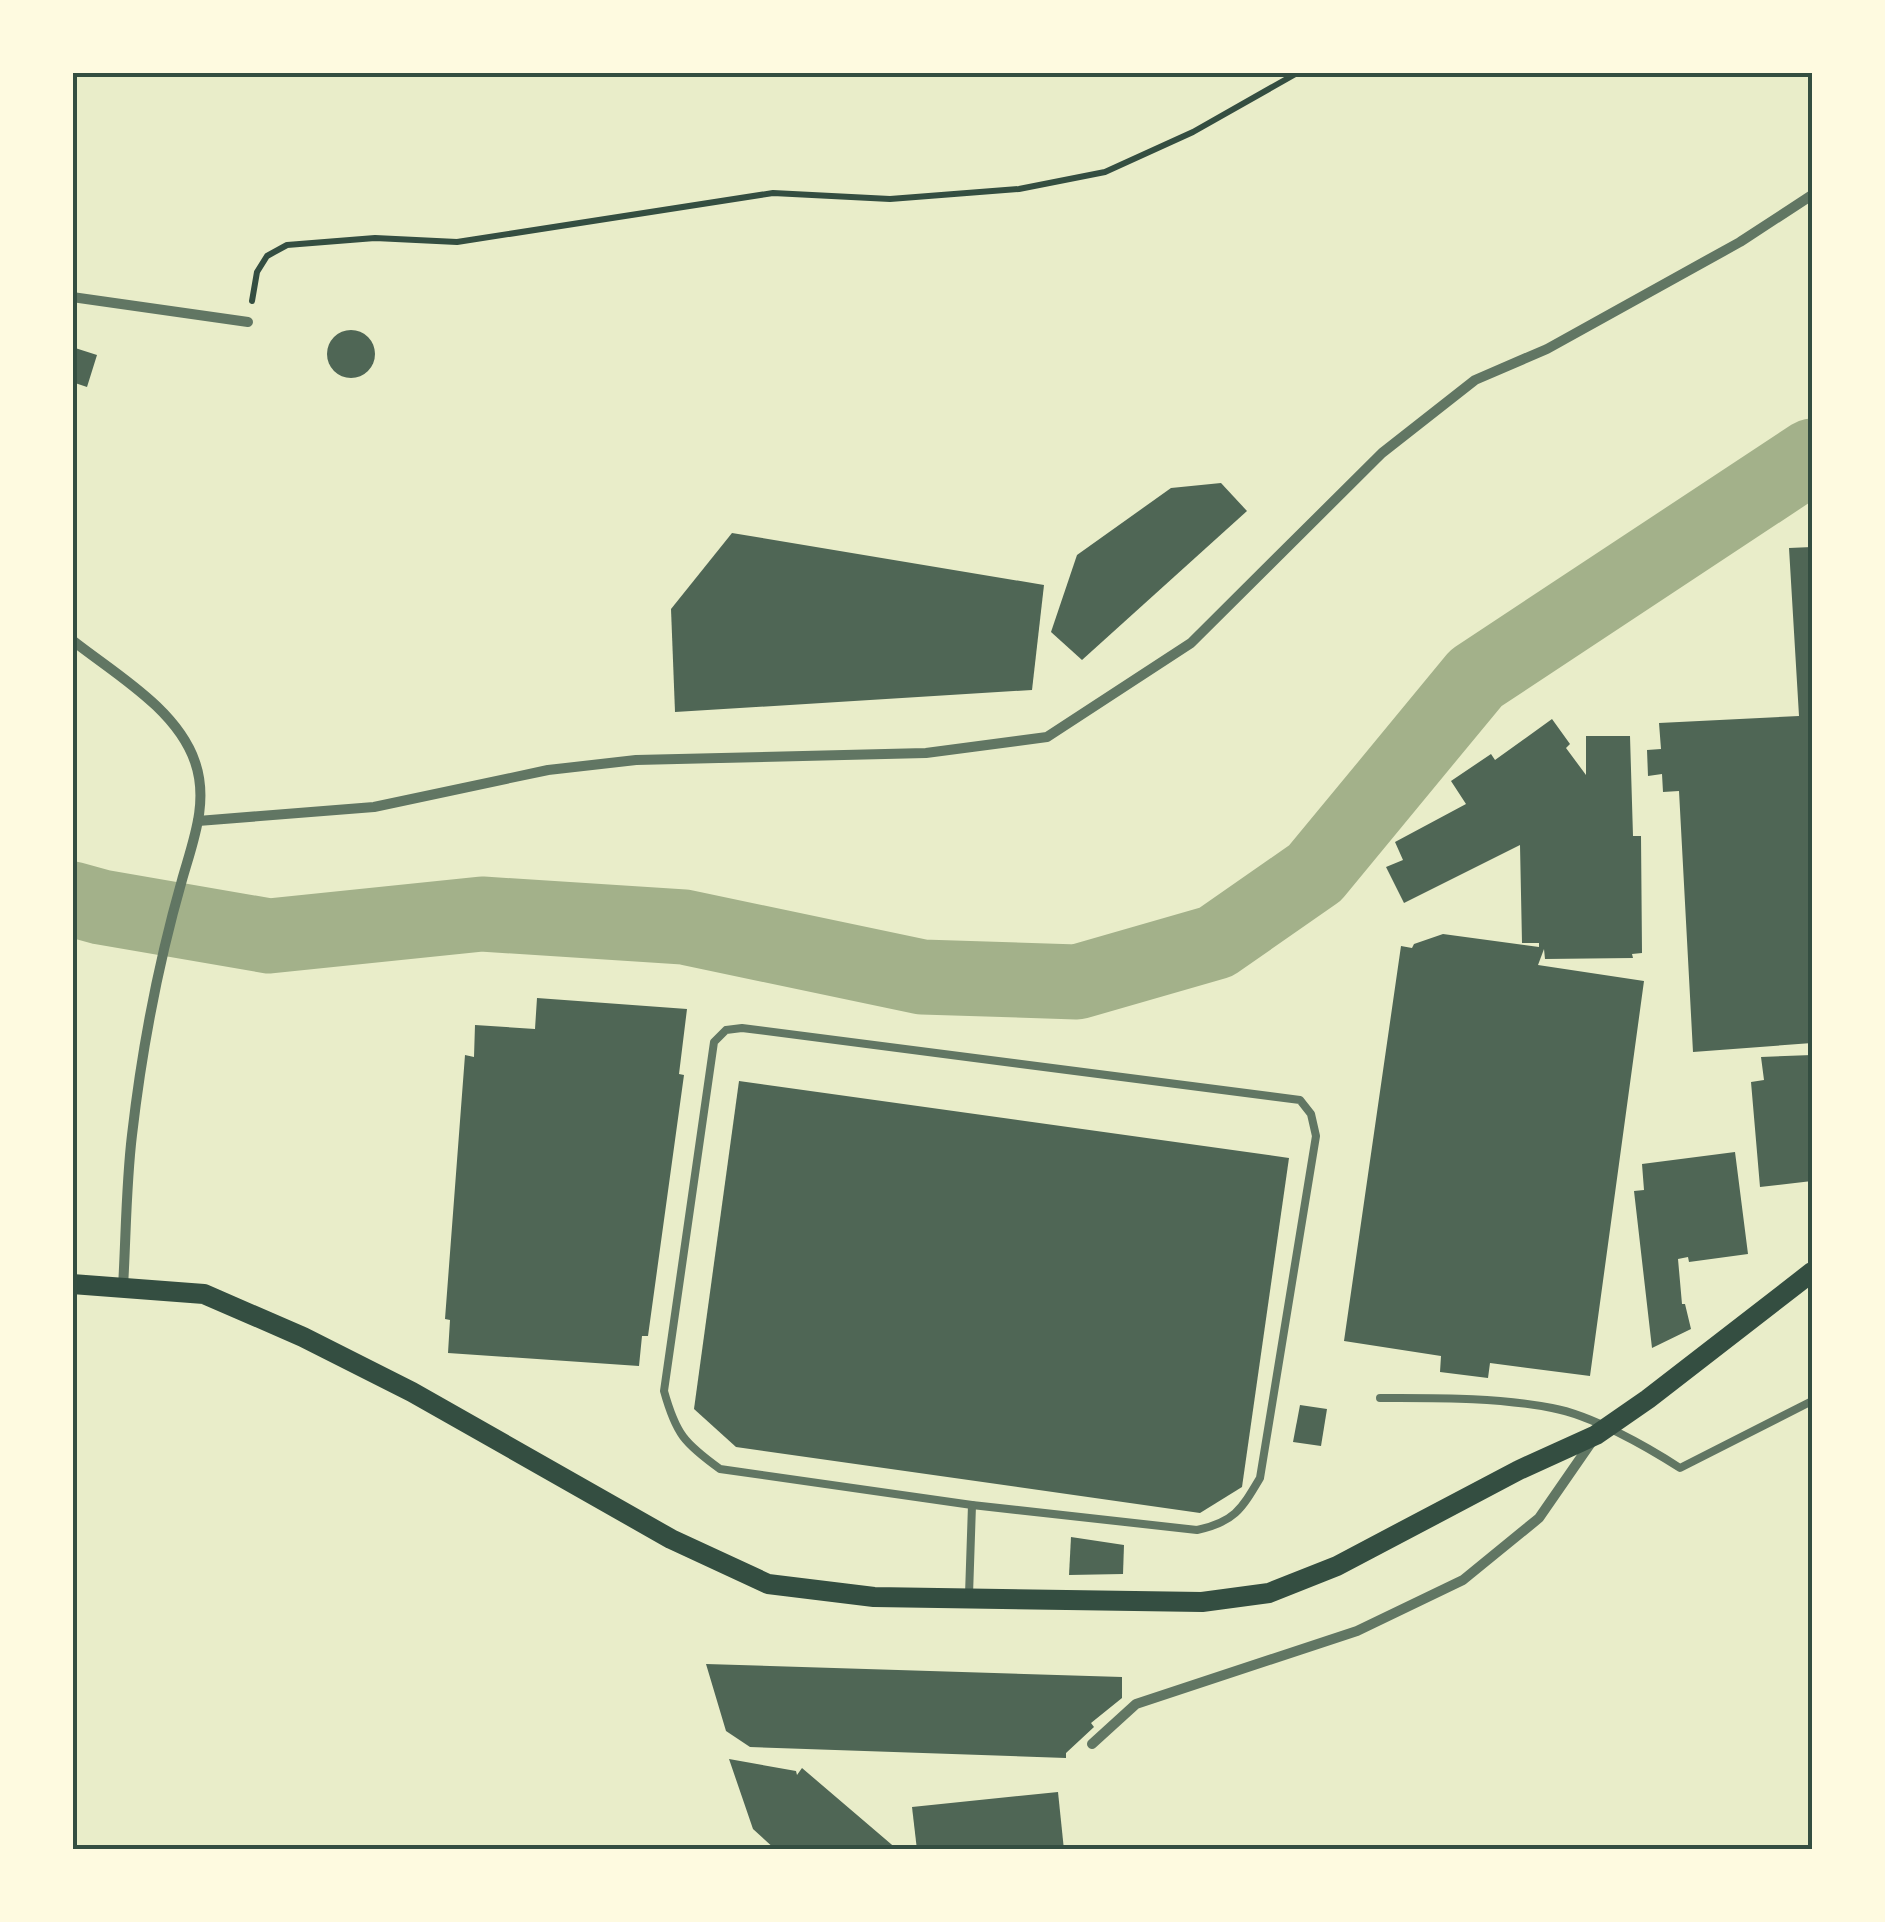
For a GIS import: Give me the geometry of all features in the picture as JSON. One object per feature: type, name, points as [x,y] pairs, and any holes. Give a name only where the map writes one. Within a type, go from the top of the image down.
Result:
[{"type":"main road","points":[[72,1284],[204,1294],[303,1337],[412,1392],[671,1539],[768,1584],[874,1597],[1202,1602],[1269,1593],[1336,1566],[1600,1431],[1648,1399],[1812,1272]]},
{"type":"street","points":[[198,821],[374,807],[548,770],[636,760],[926,753],[1047,737],[1191,642],[1382,452],[1474,380],[1547,349],[1740,242],[1812,194]]},
{"type":"street","points":[[72,298],[248,322]]},
{"type":"street","points":[[72,640],[156,706],[184,736],[196,764],[203,801],[163,948],[144,1046],[132,1139],[123,1287]]},
{"type":"street","points":[[1092,1744],[1136,1704],[1358,1631],[1463,1580],[1539,1518],[1600,1431]]},
{"type":"lane","points":[[742,1028],[1300,1100],[1311,1114],[1316,1136],[1260,1478],[1240,1512],[1217,1526],[1197,1530],[972,1505],[720,1469],[692,1449],[674,1426],[664,1392],[714,1042],[726,1030],[742,1028]]},
{"type":"lane","points":[[1380,1398],[1466,1397],[1556,1408],[1680,1468],[1812,1402]]},
{"type":"lane","points":[[969,1598],[972,1505]]},
{"type":"path","points":[[248,322],[257,272],[268,256],[286,245],[375,238],[457,242],[773,192],[890,199],[1019,189],[1105,172],[1194,132],[1299,72]]},
{"type":"building","points":[[351,330],[368,337],[375,354],[368,371],[351,378],[334,371],[327,354],[334,337]]},
{"type":"building","points":[[72,347],[97,355],[87,387],[72,382]]},
{"type":"building","points":[[1221,483],[1247,511],[1082,660],[1051,632],[1077,555],[1171,488]]},
{"type":"building","points":[[732,533],[1044,585],[1032,690],[675,712],[671,609]]},
{"type":"building","points":[[1812,547],[1812,1043],[1693,1052],[1679,791],[1663,792],[1662,774],[1648,776],[1647,750],[1661,749],[1659,723],[1799,716],[1789,548]]},
{"type":"building","points":[[1552,719],[1570,744],[1566,748],[1586,775],[1586,736],[1630,736],[1633,836],[1641,836],[1642,953],[1632,954],[1633,958],[1545,959],[1544,949],[1538,965],[1644,981],[1590,1376],[1490,1363],[1488,1378],[1440,1372],[1441,1356],[1344,1341],[1401,946],[1412,948],[1443,934],[1539,947],[1539,943],[1522,943],[1520,845],[1404,903],[1386,867],[1403,860],[1395,842],[1466,804],[1451,781],[1491,754],[1495,760]]},
{"type":"building","points":[[537,998],[687,1009],[679,1074],[684,1075],[648,1336],[642,1336],[639,1366],[448,1353],[450,1320],[445,1319],[465,1055],[474,1057],[475,1025],[535,1029]]},
{"type":"building","points":[[1812,1055],[1812,1181],[1760,1187],[1751,1082],[1764,1080],[1761,1057]]},
{"type":"building","points":[[739,1081],[1289,1158],[1242,1487],[1200,1513],[736,1447],[694,1409]]},
{"type":"building","points":[[1735,1152],[1748,1254],[1689,1262],[1688,1257],[1678,1259],[1682,1304],[1691,1329],[1652,1348],[1634,1191],[1644,1190],[1642,1164]]},
{"type":"building","points":[[1300,1405],[1327,1409],[1321,1446],[1293,1442]]},
{"type":"building","points":[[1071,1537],[1124,1545],[1123,1574],[1069,1575]]},
{"type":"building","points":[[706,1664],[1122,1677],[1122,1698],[1091,1723],[1094,1727],[1066,1753],[1066,1758],[750,1747],[726,1731]]},
{"type":"building","points":[[729,1759],[796,1771],[797,1775],[802,1768],[898,1850],[776,1850],[753,1829]]},
{"type":"building","points":[[1058,1792],[1064,1850],[917,1850],[912,1807]]},
{"type":"waterway","points":[[72,899],[269,936],[482,914],[684,927],[922,977],[1077,982],[1216,942],[1315,873],[1476,678],[1812,456]]}]
